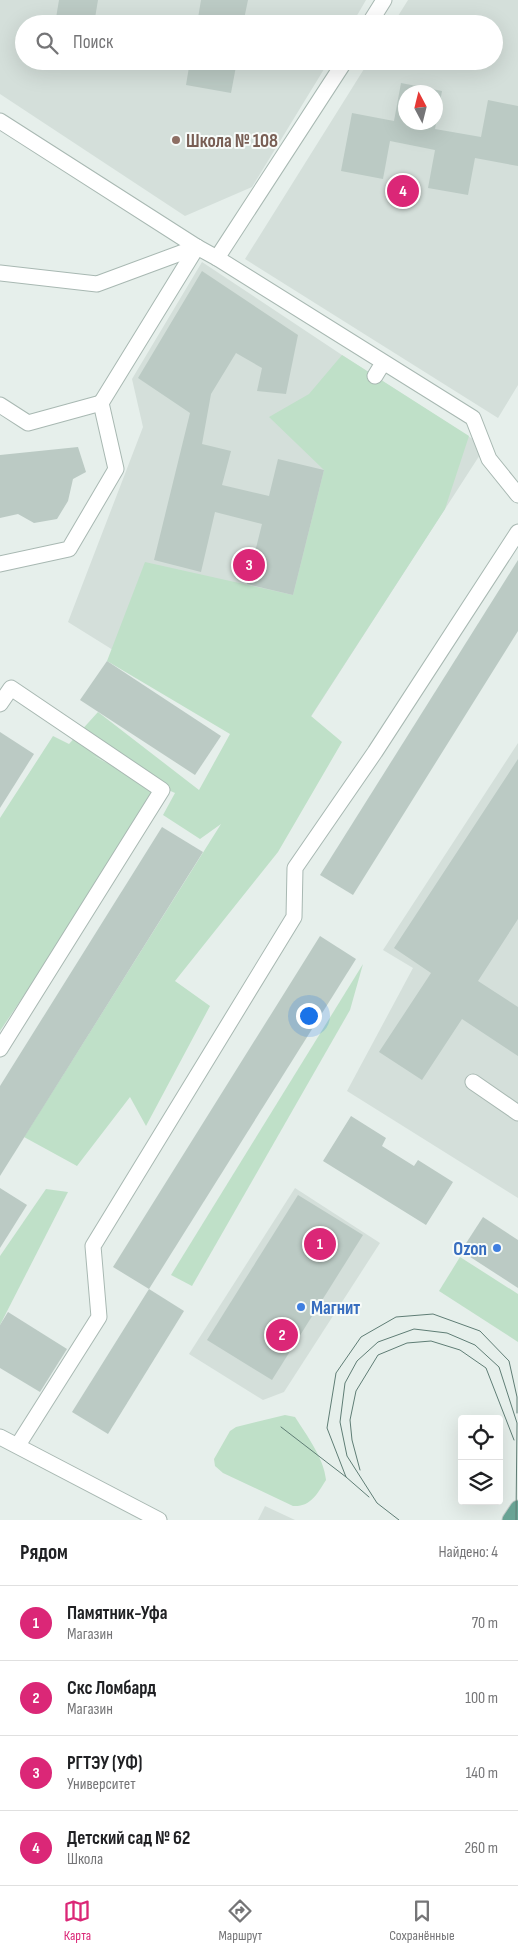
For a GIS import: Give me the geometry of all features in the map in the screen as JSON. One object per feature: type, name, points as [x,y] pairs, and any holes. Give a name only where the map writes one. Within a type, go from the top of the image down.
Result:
[{"type":"main road","points":[[510,1520],[518,1508]]},
{"type":"street","points":[[375,15],[384,0]]},
{"type":"street","points":[[217,258],[339,70]]},
{"type":"street","points":[[0,121],[217,258],[379,369],[473,418],[488,459],[518,495]]},
{"type":"street","points":[[0,273],[97,284],[197,247]]},
{"type":"street","points":[[0,564],[69,549],[116,469],[102,404],[197,247]]},
{"type":"street","points":[[0,405],[28,423],[102,404]]},
{"type":"street","points":[[18,1445],[99,1317],[93,1246],[294,917],[295,868],[374,752],[518,532]]},
{"type":"street","points":[[0,704],[11,688],[162,790],[0,1050]]},
{"type":"street","points":[[473,1082],[518,1113]]},
{"type":"street","points":[[0,1437],[159,1520]]},
{"type":"shaded area","name":"Школа № 108","points":[[0,0],[366,0],[357,15],[15,15],[15,70],[324,70],[252,187],[185,216],[0,94]]},
{"type":"shaded area","points":[[408,0],[518,0],[518,385],[498,418],[245,259],[363,70],[503,70],[503,15],[399,15]]},
{"type":"shaded area","points":[[202,262],[485,447],[285,757],[68,622],[143,427],[132,379]]},
{"type":"shaded area","points":[[518,743],[518,1198],[347,1091],[413,968],[383,950]]},
{"type":"shaded area","points":[[295,1188],[380,1243],[284,1392],[263,1400],[189,1354]]},
{"type":"shaded area","points":[[265,1506],[295,1520],[258,1520]]},
{"type":"green space","points":[[342,355],[469,436],[445,509],[311,716],[342,742],[278,852],[175,981],[210,1006],[146,1126],[130,1097],[77,1166],[24,1137],[221,824],[200,839],[163,815],[175,793],[91,755],[162,790],[0,1031],[0,818],[53,736],[69,744],[98,712],[199,790],[230,734],[107,661],[145,562],[293,595],[324,470],[269,417],[309,394]]},
{"type":"green space","points":[[363,964],[350,1010],[192,1286],[171,1275]]},
{"type":"green space","points":[[46,1189],[68,1192],[0,1325],[0,1256]]},
{"type":"green space","points":[[460,1257],[518,1294],[518,1342],[439,1291]]},
{"type":"green space","points":[[285,1415],[295,1417],[310,1439],[325,1472],[326,1480],[320,1490],[313,1499],[299,1506],[293,1506],[223,1473],[215,1466],[214,1459],[230,1431],[236,1427]]},
{"type":"building","points":[[59,0],[98,0],[96,15],[56,15]]},
{"type":"building","points":[[201,0],[248,0],[245,15],[198,15]]},
{"type":"building","points":[[188,70],[235,70],[231,93],[186,85]]},
{"type":"building","points":[[398,99],[398,130],[441,130],[481,137],[488,100],[518,106],[518,166],[475,158],[468,195],[428,188],[435,150],[390,141],[383,179],[341,171],[352,113],[394,121]]},
{"type":"building","points":[[202,271],[298,335],[286,394],[257,391],[262,368],[236,353],[211,394],[202,444],[231,451],[222,485],[269,496],[278,459],[324,470],[293,595],[247,584],[262,524],[215,512],[201,572],[154,560],[190,413],[138,378]]},
{"type":"building","points":[[78,447],[86,472],[73,479],[68,501],[57,519],[34,523],[18,514],[0,518],[0,455]]},
{"type":"building","points":[[518,560],[518,631],[353,895],[320,875]]},
{"type":"building","points":[[107,661],[221,736],[195,775],[80,700]]},
{"type":"building","points":[[0,732],[34,754],[0,808]]},
{"type":"building","points":[[518,759],[518,919],[478,981],[518,1007],[518,1056],[462,1019],[422,1080],[379,1052],[431,973],[394,948]]},
{"type":"building","points":[[162,827],[203,852],[0,1176],[0,1086]]},
{"type":"building","points":[[320,936],[356,959],[149,1289],[113,1267]]},
{"type":"building","points":[[351,1116],[386,1138],[382,1146],[414,1166],[418,1160],[453,1182],[426,1225],[323,1161]]},
{"type":"building","points":[[0,1188],[27,1205],[0,1248]]},
{"type":"building","points":[[298,1195],[363,1235],[272,1380],[207,1340]]},
{"type":"building","points":[[483,1217],[518,1240],[518,1288],[461,1251]]},
{"type":"building","points":[[149,1289],[184,1311],[108,1434],[72,1412]]},
{"type":"building","points":[[8,1312],[67,1349],[40,1392],[0,1368],[0,1325]]},
{"type":"tram line","points":[[369,1497],[346,1477],[327,1428],[336,1373],[361,1337],[396,1317],[433,1314],[480,1331],[509,1361],[517,1397],[517,1413]]},
{"type":"tram line","points":[[399,1520],[377,1503],[347,1456],[340,1422],[345,1383],[357,1361],[378,1342],[414,1329],[447,1333],[475,1345],[499,1367],[517,1423],[516,1520]]},
{"type":"tram line","points":[[360,1470],[352,1440],[350,1420],[356,1391],[378,1355],[407,1343],[431,1341],[460,1350],[486,1368],[514,1440]]},
{"type":"tram line","points":[[281,1427],[346,1477]]},
{"type":"place","name":"Школа № 108","points":[[176,140]]},
{"type":"place","name":"Детский сад № 62","points":[[403,191]]},
{"type":"place","name":"РГТЭУ (УФ)","points":[[249,565]]},
{"type":"place","name":"Памятник-Уфа","points":[[320,1244]]},
{"type":"place","name":"Ozon","points":[[497,1248]]},
{"type":"place","name":"Магнит","points":[[301,1307]]},
{"type":"place","name":"Скс Ломбард","points":[[282,1335]]}]
